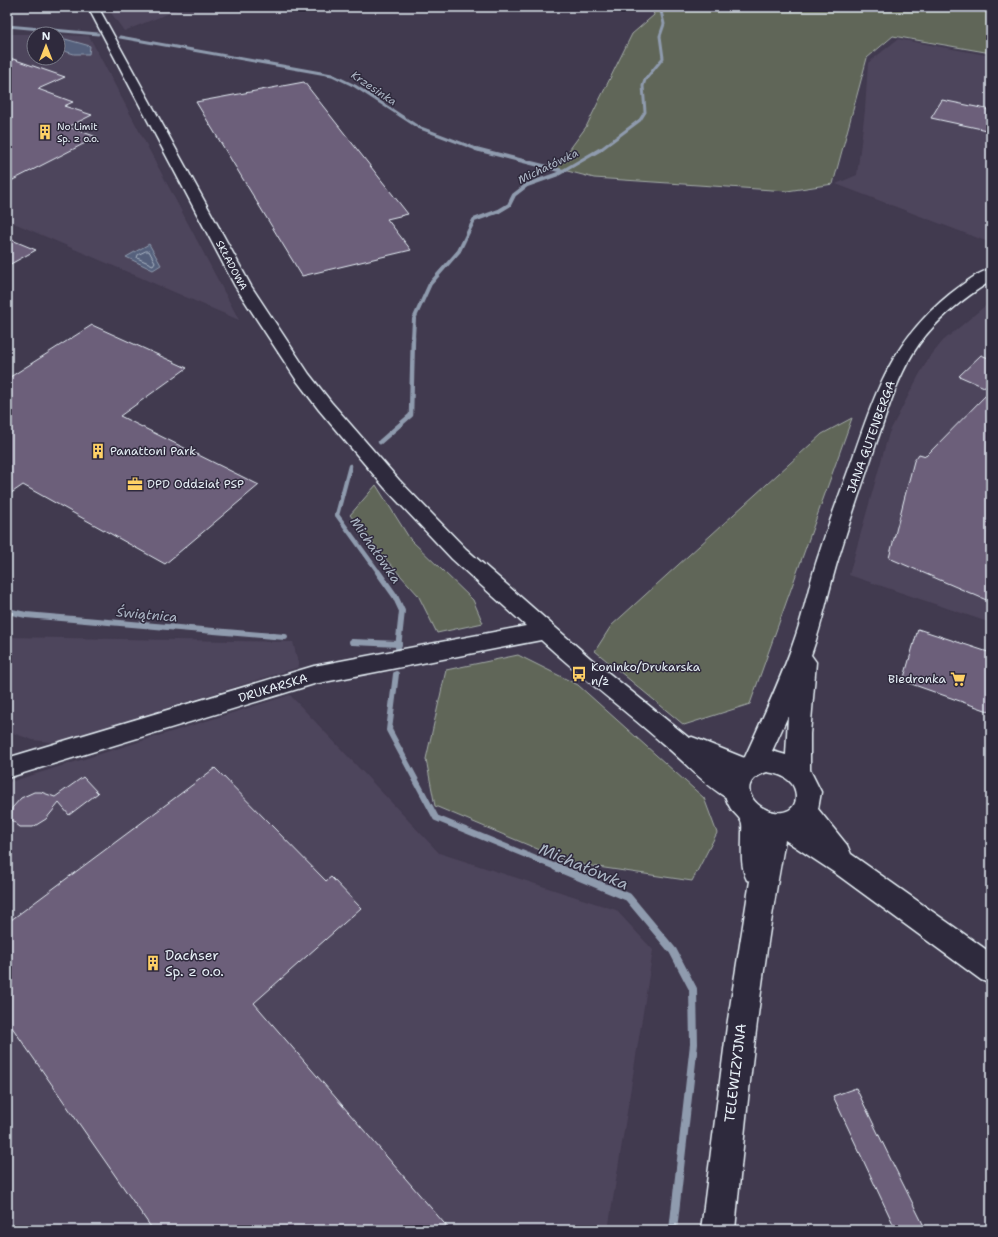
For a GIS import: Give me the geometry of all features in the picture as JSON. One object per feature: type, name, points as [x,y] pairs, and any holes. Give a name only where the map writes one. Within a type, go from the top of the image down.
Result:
[{"type":"street","name":"SKŁADOWA","points":[[93,7],[243,286],[303,377],[325,406],[407,500],[459,554],[544,631],[672,737]]},
{"type":"street","name":"JANA GUTENBERGA","points":[[750,765],[780,707],[807,635],[829,554],[882,400],[897,367],[912,342],[936,314],[965,290],[991,274]]},
{"type":"street","name":"DRUKARSKA","points":[[7,768],[314,675],[544,631]]},
{"type":"street","name":"JANA GUTENBERGA","points":[[798,773],[798,734],[807,635]]},
{"type":"street","points":[[672,737],[702,752],[750,765]]},
{"type":"street","points":[[672,737],[694,758],[736,791]]},
{"type":"street","points":[[770,821],[799,818],[805,812],[809,801],[808,790],[798,773],[781,763],[767,761],[750,765],[739,774],[736,791],[739,801],[770,821],[844,864],[991,970]]},
{"type":"street","points":[[805,812],[844,864]]},
{"type":"street","name":"TELEWIZYJNA","points":[[718,1230],[734,1080],[770,821]]},
{"type":"shaded area","points":[[107,7],[185,7],[124,31]]},
{"type":"shaded area","points":[[7,34],[26,34],[26,66],[66,66],[66,35],[89,36],[239,320],[7,220]]},
{"type":"shaded area","points":[[898,39],[991,56],[991,243],[836,184],[857,175],[865,110],[868,63]]},
{"type":"shaded area","points":[[991,301],[991,623],[849,575],[889,433],[918,377],[929,358],[943,341]]},
{"type":"shaded area","points":[[7,637],[293,642],[299,667],[67,739],[50,742],[33,740],[7,731]]},
{"type":"shaded area","points":[[290,695],[439,853],[616,910],[653,950],[608,1230],[7,1230],[7,783]]},
{"type":"green space","points":[[652,7],[991,7],[991,53],[893,36],[867,58],[833,184],[787,191],[594,178],[556,168],[586,127],[632,34],[654,15]]},
{"type":"green space","points":[[852,418],[750,704],[684,725],[595,651],[611,626],[822,434]]},
{"type":"green space","points":[[376,485],[410,539],[473,600],[483,623],[437,633],[418,595],[383,556],[350,515]]},
{"type":"green space","points":[[518,655],[578,685],[704,798],[717,833],[692,881],[571,863],[435,806],[426,759],[446,670]]},
{"type":"water","points":[[66,39],[90,46],[89,54],[74,54],[66,52]]},
{"type":"water","points":[[149,244],[161,265],[153,270],[126,257]]},
{"type":"building","name":"No Limit Sp. z o.o.","points":[[7,57],[26,64],[26,66],[33,66],[65,77],[38,89],[73,102],[64,106],[92,115],[68,127],[97,137],[7,183]]},
{"type":"building","points":[[304,82],[408,214],[387,219],[411,250],[302,276],[196,102]]},
{"type":"building","points":[[942,100],[991,110],[991,131],[931,118]]},
{"type":"building","points":[[7,238],[36,250],[7,266]]},
{"type":"building","name":"Panattoni Park","points":[[92,325],[187,368],[120,416],[259,485],[165,564],[23,485],[7,496],[7,379]]},
{"type":"building","points":[[981,355],[991,359],[991,390],[959,376]]},
{"type":"building","points":[[991,390],[991,602],[889,558],[914,461],[919,454],[926,456]]},
{"type":"building","points":[[918,629],[991,653],[991,712],[903,681]]},
{"type":"building","name":"Dachser Sp. z o.o.","points":[[215,768],[326,881],[331,877],[361,908],[254,1003],[450,1230],[153,1230],[7,1020],[7,923]]},
{"type":"building","points":[[83,777],[98,793],[69,815],[59,803],[46,819],[33,827],[20,827],[11,820],[12,808],[21,798],[34,792],[41,792],[55,797]]},
{"type":"building","points":[[856,1088],[926,1230],[896,1230],[833,1096]]},
{"type":"waterway","name":"Michałówka","points":[[600,150],[640,120],[645,112],[643,86],[645,80],[663,58],[660,36],[664,24],[660,7]]},
{"type":"waterway","name":"Krzesinka","points":[[7,26],[98,34]]},
{"type":"waterway","name":"Krzesinka","points":[[120,37],[332,75],[355,86],[418,127],[477,149]]},
{"type":"waterway","name":"Krzesinka","points":[[477,149],[563,171]]},
{"type":"waterway","name":"Michałówka","points":[[413,338],[414,319],[430,284],[459,251],[474,220],[499,211],[509,205],[514,195],[527,185],[558,174],[601,149]]},
{"type":"waterway","name":"Michałówka","points":[[380,442],[411,415],[413,337]]},
{"type":"waterway","name":"Michałówka","points":[[350,466],[337,515],[379,573]]},
{"type":"waterway","name":"Michałówka","points":[[378,572],[395,596],[402,611],[398,644]]},
{"type":"waterway","name":"Świątnica","points":[[7,611],[26,615],[285,637]]},
{"type":"waterway","name":"Świątnica","points":[[352,642],[398,644]]},
{"type":"waterway","name":"Michałówka","points":[[398,644],[398,648]]},
{"type":"waterway","name":"Michałówka","points":[[396,674],[389,730],[436,818],[558,868]]},
{"type":"waterway","name":"Michałówka","points":[[556,867],[628,897],[673,951],[693,989],[694,1044],[673,1230]]},
{"type":"place","name":"No Limit Sp. z o.o.","points":[[45,132]]},
{"type":"place","name":"Panattoni Park","points":[[98,451]]},
{"type":"place","name":"DPD Oddział PSP","points":[[135,484]]},
{"type":"place","name":"Koninko/Drukarska n/ż","points":[[579,674]]},
{"type":"place","name":"Biedronka","points":[[958,679]]},
{"type":"place","name":"Dachser Sp. z o.o.","points":[[153,963]]}]
